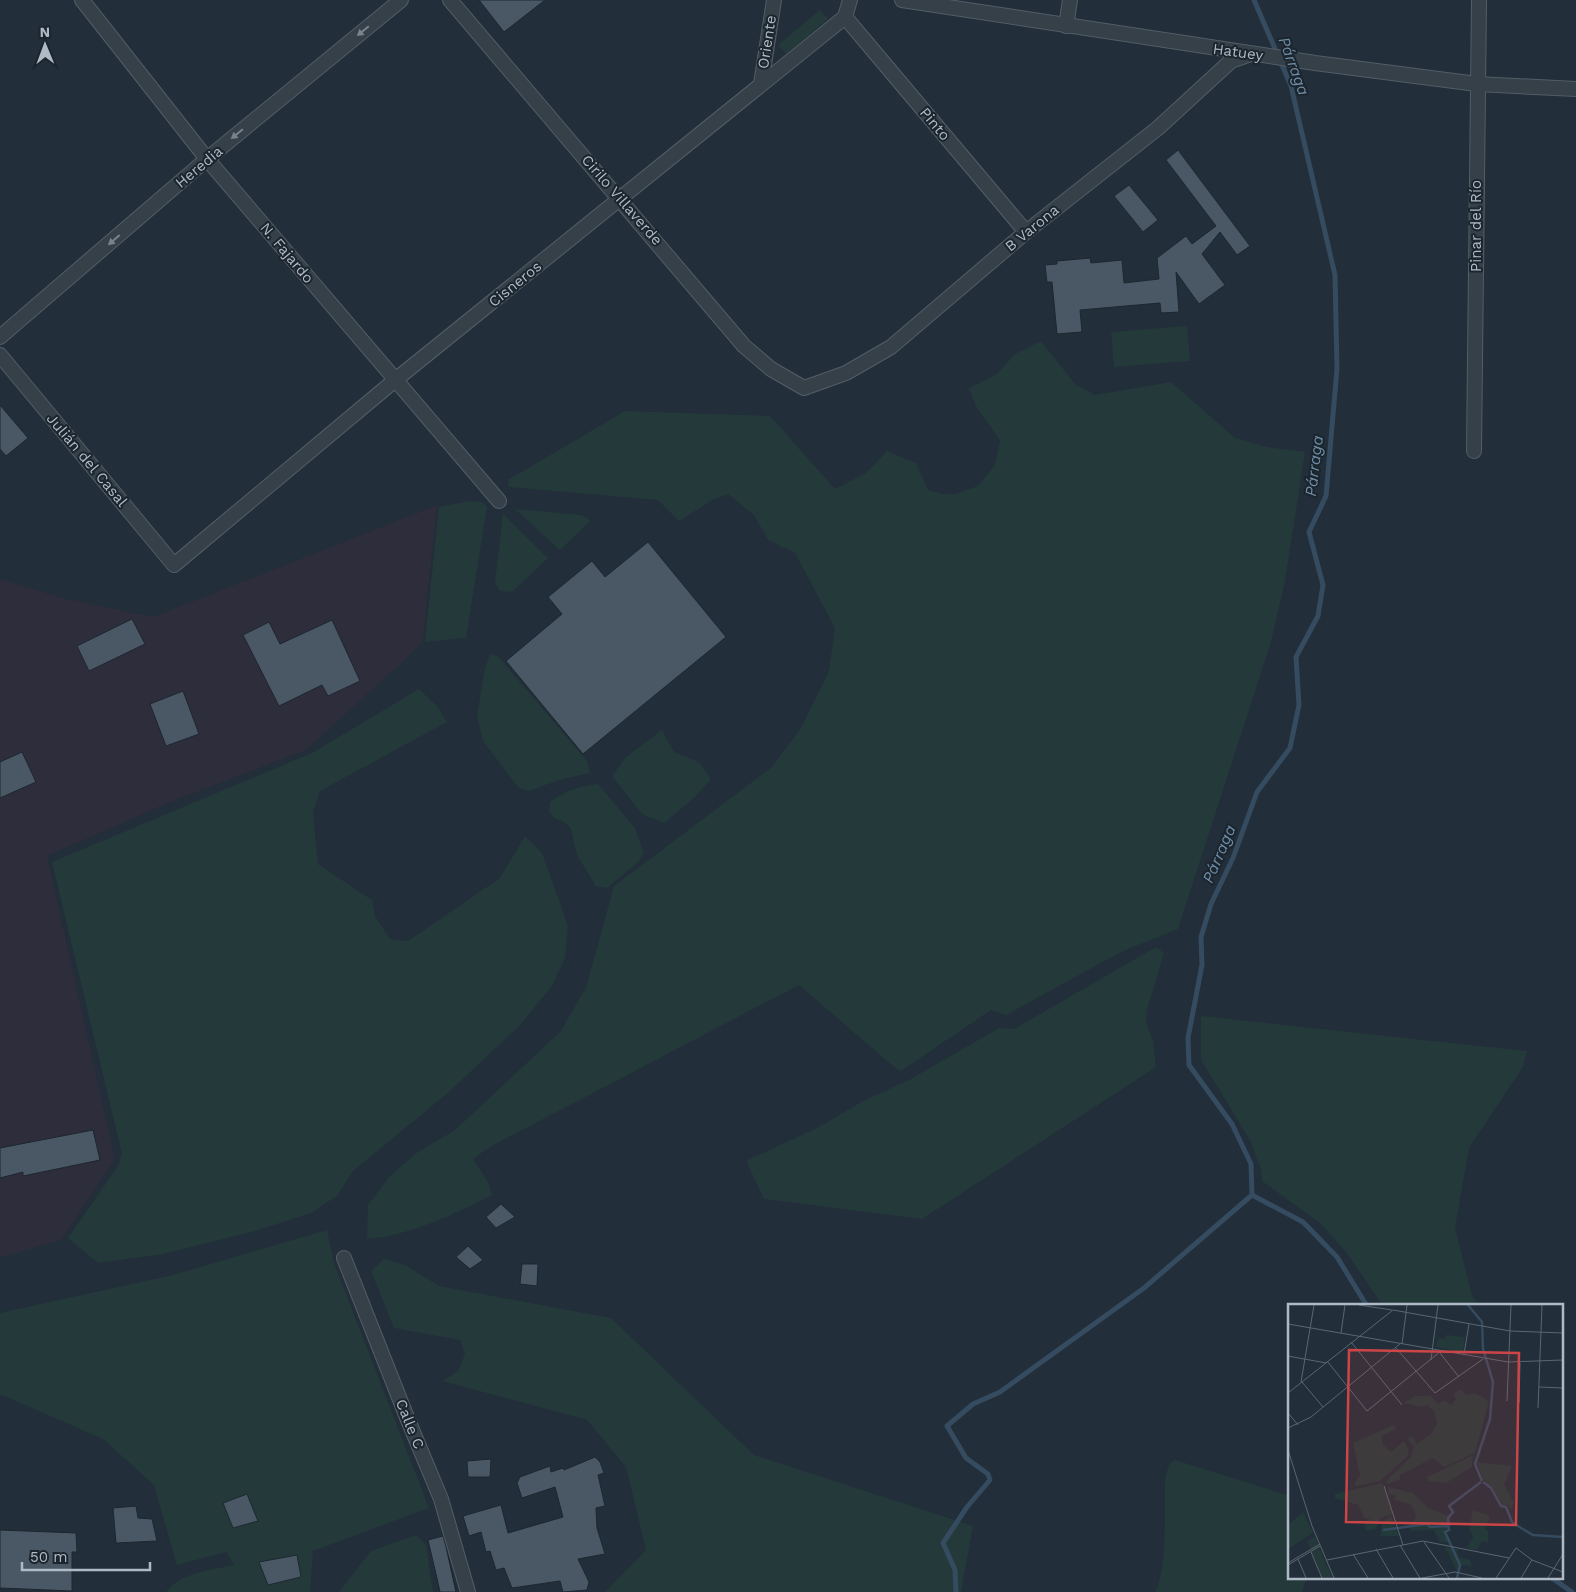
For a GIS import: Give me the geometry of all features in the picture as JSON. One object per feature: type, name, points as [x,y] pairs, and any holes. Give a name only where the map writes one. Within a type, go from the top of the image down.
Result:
[{"type":"street","name":"N. Fajardo","points":[[82,0],[207,159],[498,501]]},
{"type":"street","name":"Heredia","points":[[0,338],[207,159],[401,0]]},
{"type":"street","name":"Cirilo Villaverde","points":[[450,0],[744,346],[771,369],[804,388]]},
{"type":"street","name":"Oriente","points":[[761,84],[774,0]]},
{"type":"street","points":[[845,16],[850,0]]},
{"type":"street","name":"Hatuey","points":[[902,0],[1315,63],[1477,84],[1576,89]]},
{"type":"street","points":[[1066,26],[1070,0]]},
{"type":"street","name":"Pinar del Río","points":[[1474,451],[1477,84],[1480,0]]},
{"type":"street","name":"Cisneros","points":[[174,565],[394,381],[845,16]]},
{"type":"street","name":"Pinto","points":[[845,16],[1026,232]]},
{"type":"street","name":"B Varona","points":[[804,388],[846,373],[890,348],[1026,232],[1158,128],[1231,61],[1251,54]]},
{"type":"street","name":"Julián del Casal","points":[[0,354],[174,565]]},
{"type":"street","name":"Calle C","points":[[344,1258],[441,1499],[468,1592]]},
{"type":"shaded area","points":[[437,505],[423,641],[306,750],[173,801],[47,856],[115,1159],[61,1240],[0,1258],[0,579],[63,598],[153,617]]},
{"type":"green space","points":[[820,10],[828,19],[786,54],[778,45]]},
{"type":"green space","points":[[1187,326],[1190,361],[1114,367],[1111,332]]},
{"type":"green space","points":[[1041,341],[1075,384],[1095,395],[1171,382],[1235,438],[1267,447],[1305,452],[1285,581],[1271,642],[1178,929],[1123,951],[1006,1015],[991,1010],[901,1071],[799,985],[488,1148],[473,1159],[488,1182],[492,1195],[447,1217],[416,1229],[367,1239],[368,1205],[389,1177],[415,1154],[455,1130],[560,1032],[586,988],[614,886],[772,767],[801,728],[829,671],[835,628],[795,553],[768,540],[754,515],[728,494],[714,499],[679,521],[658,500],[509,487],[508,480],[625,411],[770,416],[835,489],[866,473],[887,451],[916,463],[928,490],[943,494],[955,494],[978,486],[995,465],[1000,440],[976,406],[969,388],[997,374],[1015,354]]},
{"type":"green space","points":[[469,501],[482,502],[487,507],[466,638],[425,642],[439,507]]},
{"type":"green space","points":[[515,509],[580,515],[588,518],[589,522],[560,550]]},
{"type":"green space","points":[[503,514],[548,558],[512,592],[500,591],[495,583]]},
{"type":"green space","points":[[490,654],[497,655],[587,761],[590,773],[559,780],[529,791],[519,788],[483,741],[477,717],[485,667]]},
{"type":"green space","points":[[419,689],[438,707],[447,722],[320,791],[313,812],[318,864],[372,900],[375,916],[390,939],[408,941],[500,878],[525,836],[542,853],[568,926],[565,958],[552,986],[520,1025],[449,1092],[353,1171],[337,1196],[311,1213],[255,1231],[163,1254],[98,1263],[68,1238],[118,1166],[122,1154],[52,862],[312,753]]},
{"type":"green space","points":[[662,730],[674,752],[699,762],[711,779],[695,797],[664,823],[642,814],[612,776],[626,757]]},
{"type":"green space","points":[[598,784],[635,828],[644,853],[638,862],[607,888],[595,886],[578,855],[571,830],[566,824],[554,818],[549,811],[550,802],[561,795],[584,786]]},
{"type":"green space","points":[[1156,947],[1164,953],[1147,1010],[1146,1023],[1153,1040],[1156,1067],[922,1219],[764,1199],[746,1161],[819,1127],[863,1101],[909,1080],[999,1028],[1014,1029]]},
{"type":"green space","points":[[1201,1016],[1527,1051],[1523,1067],[1469,1148],[1455,1228],[1472,1296],[1479,1304],[1382,1304],[1346,1252],[1320,1223],[1262,1181],[1261,1169],[1250,1140],[1201,1060]]},
{"type":"green space","points":[[327,1230],[334,1263],[429,1508],[313,1551],[310,1592],[166,1592],[172,1585],[188,1576],[234,1565],[226,1552],[177,1565],[154,1485],[103,1439],[0,1394],[0,1313],[173,1275]]},
{"type":"green space","points":[[384,1259],[405,1265],[439,1286],[611,1318],[754,1455],[973,1526],[961,1592],[605,1592],[646,1550],[626,1467],[587,1420],[443,1381],[458,1371],[465,1354],[460,1340],[394,1328],[371,1271]]},
{"type":"green space","points":[[1175,1460],[1288,1495],[1288,1580],[1306,1580],[1302,1592],[1155,1592],[1159,1582],[1164,1554],[1165,1478],[1169,1466]]},
{"type":"green space","points":[[416,1535],[426,1545],[433,1592],[339,1592],[371,1551]]},
{"type":"building","points":[[479,0],[545,0],[504,32]]},
{"type":"building","points":[[1178,150],[1250,246],[1237,255],[1220,232],[1202,254],[1225,285],[1199,304],[1176,272],[1179,312],[1161,313],[1160,303],[1080,310],[1082,332],[1057,334],[1052,282],[1047,282],[1045,265],[1057,264],[1057,261],[1090,258],[1091,263],[1122,260],[1124,283],[1159,279],[1157,258],[1186,236],[1192,244],[1216,226],[1166,160]]},
{"type":"building","points":[[1129,185],[1158,220],[1143,232],[1114,196]]},
{"type":"building","points":[[0,405],[28,438],[6,456],[0,449]]},
{"type":"building","points":[[648,542],[726,637],[583,754],[506,661],[562,614],[548,597],[592,561],[605,577]]},
{"type":"building","points":[[132,619],[145,644],[89,671],[77,646]]},
{"type":"building","points":[[332,620],[360,681],[328,696],[322,685],[279,706],[243,635],[269,622],[280,644]]},
{"type":"building","points":[[183,691],[199,734],[166,746],[150,704]]},
{"type":"building","points":[[22,752],[36,782],[0,798],[0,762]]},
{"type":"building","points":[[93,1130],[100,1160],[23,1176],[23,1172],[0,1178],[0,1148]]},
{"type":"building","points":[[501,1204],[515,1217],[496,1228],[486,1217]]},
{"type":"building","points":[[468,1246],[483,1260],[470,1269],[456,1257]]},
{"type":"building","points":[[522,1264],[538,1264],[537,1286],[520,1284]]},
{"type":"building","points":[[595,1457],[600,1462],[604,1473],[598,1475],[605,1506],[596,1508],[597,1528],[605,1554],[578,1559],[589,1582],[587,1590],[563,1592],[560,1581],[512,1588],[504,1568],[496,1570],[490,1551],[486,1552],[481,1532],[469,1536],[463,1516],[501,1505],[508,1533],[563,1517],[555,1487],[522,1498],[517,1483],[520,1477],[550,1466],[551,1472],[563,1468],[564,1470]]},
{"type":"building","points":[[491,1459],[490,1477],[468,1477],[467,1461]]},
{"type":"building","points":[[247,1494],[258,1521],[233,1528],[223,1503]]},
{"type":"building","points":[[136,1506],[138,1518],[152,1519],[157,1541],[116,1543],[113,1508]]},
{"type":"building","points":[[0,1530],[76,1533],[77,1552],[72,1552],[72,1591],[0,1588]]},
{"type":"building","points":[[443,1536],[456,1592],[440,1592],[428,1540]]},
{"type":"building","points":[[297,1555],[301,1577],[268,1585],[259,1562]]},
{"type":"waterway","name":"Párraga","points":[[1252,1195],[1251,1164],[1232,1124],[1189,1065],[1188,1038],[1202,965],[1201,937],[1211,904],[1233,858],[1257,792],[1290,748],[1299,705],[1296,657],[1318,616],[1323,585],[1309,532],[1326,496],[1337,369],[1335,275],[1291,86],[1254,0]]},
{"type":"waterway","points":[[1252,1195],[1303,1222],[1337,1257],[1366,1304]]},
{"type":"waterway","points":[[956,1592],[955,1570],[943,1543],[967,1507],[990,1480],[988,1474],[966,1458],[947,1426],[973,1404],[1000,1392],[1144,1288],[1252,1195]]},
{"type":"waterway","points":[[1555,1580],[1572,1592]]}]
